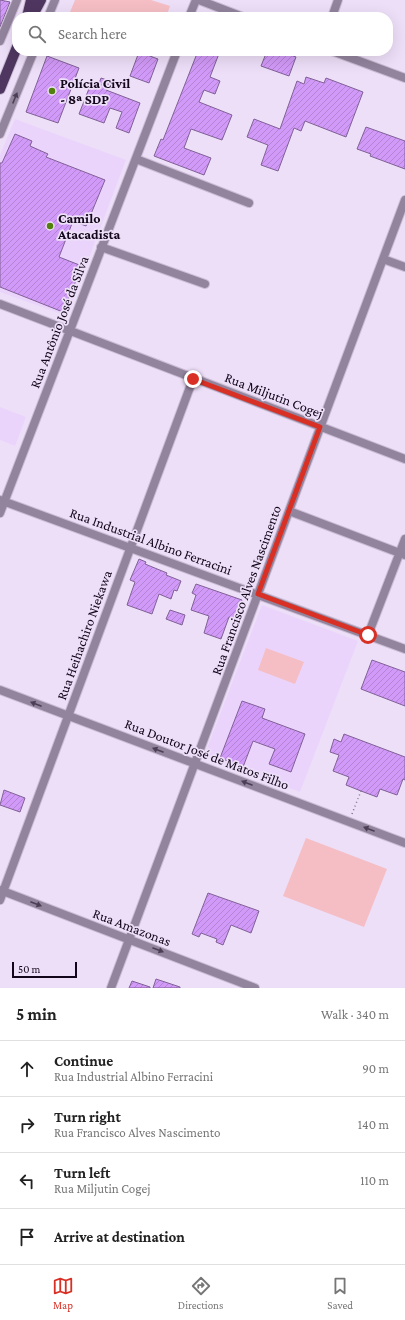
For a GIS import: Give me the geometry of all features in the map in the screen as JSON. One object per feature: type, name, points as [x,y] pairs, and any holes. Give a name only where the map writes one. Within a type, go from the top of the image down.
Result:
[{"type":"main road","points":[[27,12],[31,0]]},
{"type":"main road","points":[[35,12],[41,0]]},
{"type":"main road","points":[[0,89],[13,56]]},
{"type":"street","points":[[12,12],[17,0]]},
{"type":"street","points":[[50,12],[55,0]]},
{"type":"street","points":[[191,12],[197,0],[229,12]]},
{"type":"street","points":[[334,12],[338,0]]},
{"type":"street","points":[[0,41],[12,12]]},
{"type":"street","points":[[0,134],[32,56]]},
{"type":"street","name":"Rua Antônio José da Silva","points":[[0,513],[2,501],[175,56]]},
{"type":"street","points":[[346,56],[405,78]]},
{"type":"street","points":[[136,159],[249,203]]},
{"type":"street","name":"Rua Francisco Alves Nascimento","points":[[110,988],[405,200]]},
{"type":"street","points":[[102,247],[205,284]]},
{"type":"street","points":[[383,259],[405,267]]},
{"type":"street","name":"Rua Miljutin Cogej","points":[[0,304],[405,459]]},
{"type":"street","name":"Rua Heihachiro Niekawa","points":[[0,900],[2,890],[193,379]]},
{"type":"street","name":"Rua Industrial Albino Ferracini","points":[[2,501],[405,649]]},
{"type":"street","points":[[289,511],[402,554]]},
{"type":"street","points":[[368,635],[402,554],[405,539]]},
{"type":"street","name":"Rua Doutor José de Matos Filho","points":[[0,690],[405,843]]},
{"type":"street","name":"Rua Amazonas","points":[[2,890],[255,988]]},
{"type":"path","points":[[350,822],[361,791]]},
{"type":"shaded area","points":[[75,0],[151,0],[170,6],[168,12],[70,12]]},
{"type":"shaded area","name":"Camilo Atacadista","points":[[15,119],[126,160],[67,316],[0,292],[0,155]]},
{"type":"shaded area","points":[[0,407],[26,417],[15,446],[0,440]]},
{"type":"shaded area","points":[[262,605],[358,641],[300,792],[204,756]]},
{"type":"shaded area","points":[[266,648],[304,662],[295,684],[258,670]]},
{"type":"shaded area","points":[[306,838],[387,869],[364,927],[283,896]]},
{"type":"building","points":[[0,0],[10,2],[0,27]]},
{"type":"building","name":"Polícia Civil - 8ª SDP","points":[[47,56],[79,68],[58,123],[26,112]]},
{"type":"building","points":[[138,56],[150,56],[158,59],[149,83],[130,76]]},
{"type":"building","points":[[196,56],[218,56],[210,77],[220,81],[215,94],[204,90],[199,102],[232,115],[222,140],[191,129],[184,148],[211,158],[204,175],[154,156],[161,139],[163,140]]},
{"type":"building","points":[[265,56],[296,57],[289,76],[261,66]]},
{"type":"building","points":[[306,77],[324,83],[326,78],[363,92],[346,137],[305,121],[301,131],[294,128],[278,171],[261,165],[268,145],[247,137],[254,119],[280,129],[297,81],[304,84]]},
{"type":"building","points":[[101,78],[110,81],[106,90],[140,103],[129,133],[116,128],[122,112],[110,108],[104,123],[79,114],[90,86],[97,89]]},
{"type":"building","points":[[366,127],[405,141],[405,169],[370,156],[371,154],[357,149]]},
{"type":"building","name":"Camilo Atacadista","points":[[15,134],[32,141],[30,146],[48,154],[46,157],[105,180],[86,226],[73,221],[59,257],[82,266],[63,312],[0,287],[0,163],[2,163]]},
{"type":"building","points":[[139,559],[146,562],[145,564],[167,573],[166,575],[181,581],[177,591],[174,590],[171,599],[159,594],[152,614],[127,605],[135,582],[130,580]]},
{"type":"building","points":[[196,584],[242,600],[235,619],[229,617],[221,639],[204,633],[209,616],[191,610],[196,595],[192,593]]},
{"type":"building","points":[[170,610],[185,615],[182,625],[166,619]]},
{"type":"building","points":[[372,660],[405,672],[405,706],[361,689]]},
{"type":"building","points":[[242,701],[265,709],[262,718],[305,734],[291,772],[269,764],[275,749],[253,741],[243,767],[220,758]]},
{"type":"building","points":[[344,734],[405,757],[405,780],[403,779],[397,795],[380,789],[377,797],[361,791],[346,785],[349,777],[333,771],[339,755],[330,752],[334,739],[341,742]]},
{"type":"building","points":[[4,790],[25,798],[20,812],[0,805]]},
{"type":"building","points":[[208,893],[259,911],[251,933],[231,925],[223,945],[216,942],[217,939],[201,933],[199,937],[192,934]]},
{"type":"building","points":[[156,979],[180,987],[180,988],[153,988]]},
{"type":"building","points":[[132,981],[150,987],[150,988],[129,988]]},
{"type":"place","name":"Polícia Civil - 8ª SDP","points":[[52,91]]},
{"type":"place","name":"Camilo Atacadista","points":[[50,226]]},
{"type":"route","points":[[193,379],[320,427],[258,594],[368,635]]}]
